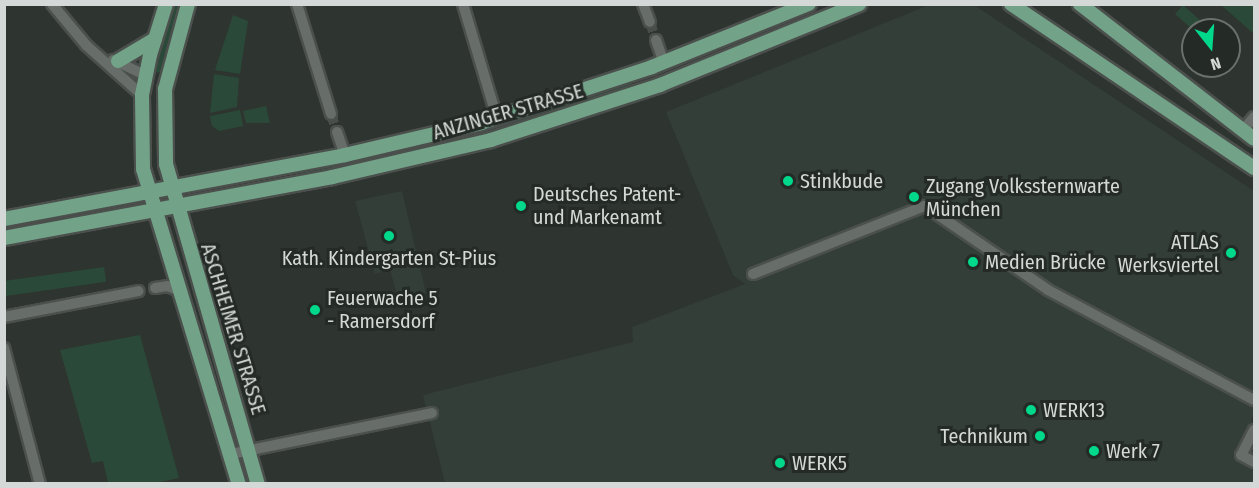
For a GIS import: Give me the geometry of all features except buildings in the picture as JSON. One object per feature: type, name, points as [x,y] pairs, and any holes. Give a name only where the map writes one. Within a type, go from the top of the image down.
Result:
[{"type":"main road","name":"ASCHHEIMER STRASSE","points":[[166,4],[145,75],[142,95],[141,157],[154,208],[239,483]]},
{"type":"main road","name":"ASCHHEIMER STRASSE","points":[[189,4],[165,89],[165,144],[170,186],[258,483]]},
{"type":"main road","name":"ANZINGER STRASSE","points":[[4,219],[170,186],[345,155],[497,118],[664,63],[809,4]]},
{"type":"main road","name":"ANZINGER STRASSE","points":[[4,238],[175,204],[332,177],[491,140],[660,85],[859,4]]},
{"type":"main road","points":[[1011,4],[1254,168]]},
{"type":"main road","points":[[1080,4],[1106,21],[1249,135]]},
{"type":"main road","points":[[118,61],[141,50],[154,39]]},
{"type":"main road","points":[[145,75],[165,89]]},
{"type":"street","points":[[52,4],[100,58],[142,95]]},
{"type":"street","points":[[297,4],[332,114]]},
{"type":"street","points":[[463,4],[497,118]]},
{"type":"street","points":[[643,4],[650,22]]},
{"type":"street","points":[[1092,4],[1106,21]]},
{"type":"street","points":[[656,39],[664,63]]},
{"type":"street","points":[[100,58],[118,61],[145,75]]},
{"type":"street","points":[[1249,135],[1254,117]]},
{"type":"street","points":[[337,132],[345,155]]},
{"type":"street","points":[[753,274],[925,206],[1048,290],[1254,400]]},
{"type":"street","points":[[155,288],[167,286],[181,291]]},
{"type":"street","points":[[4,317],[139,291]]},
{"type":"street","points":[[4,348],[40,483]]},
{"type":"street","points":[[231,454],[432,413]]},
{"type":"street","points":[[1254,430],[1241,455],[1254,462]]},
{"type":"shaded area","points":[[929,5],[974,5],[1254,191],[1254,412],[1251,421],[1254,423],[1254,483],[445,483],[423,395],[633,342],[632,327],[745,284],[733,275],[666,112]]},
{"type":"shaded area","name":"Kath. Kindergarten St-Pius","points":[[402,191],[426,293],[399,301],[390,270],[375,274],[355,201]]},
{"type":"green space","points":[[175,5],[183,5],[163,71],[157,73],[155,69]]},
{"type":"green space","points":[[1183,5],[1198,18],[1181,19],[1175,14]]},
{"type":"green space","points":[[1221,5],[1254,5],[1254,34],[1241,23],[1241,18],[1236,18]]},
{"type":"green space","points":[[233,15],[248,21],[240,74],[215,70]]},
{"type":"green space","points":[[214,74],[239,78],[237,107],[210,113]]},
{"type":"green space","points":[[630,82],[634,89],[422,152],[422,149],[482,133]]},
{"type":"green space","points":[[266,106],[270,123],[246,123],[243,111]]},
{"type":"green space","points":[[240,110],[243,126],[219,131],[212,126],[210,116]]},
{"type":"green space","points":[[400,150],[403,156],[283,180],[315,167]]},
{"type":"green space","points":[[104,267],[106,282],[6,296],[4,281]]},
{"type":"green space","points":[[140,335],[179,478],[155,483],[108,483],[103,461],[92,463],[60,350]]},
{"type":"tunnel","points":[[650,22],[656,40]]},
{"type":"tunnel","points":[[331,114],[337,132]]},
{"type":"place","name":"Stinkbude","points":[[788,181]]},
{"type":"place","name":"Zugang Volkssternwarte München","points":[[914,197]]},
{"type":"place","name":"Deutsches Patent- und Markenamt","points":[[521,206]]},
{"type":"place","name":"Kath. Kindergarten St-Pius","points":[[389,236]]},
{"type":"place","name":"ATLAS Werksviertel","points":[[1231,253]]},
{"type":"place","name":"Medien Brücke","points":[[973,262]]},
{"type":"place","name":"Feuerwache 5 - Ramersdorf","points":[[315,310]]},
{"type":"place","name":"WERK13","points":[[1031,410]]},
{"type":"place","name":"Technikum","points":[[1040,436]]},
{"type":"place","name":"Werk 7","points":[[1094,451]]},
{"type":"place","name":"WERK5","points":[[780,463]]}]
